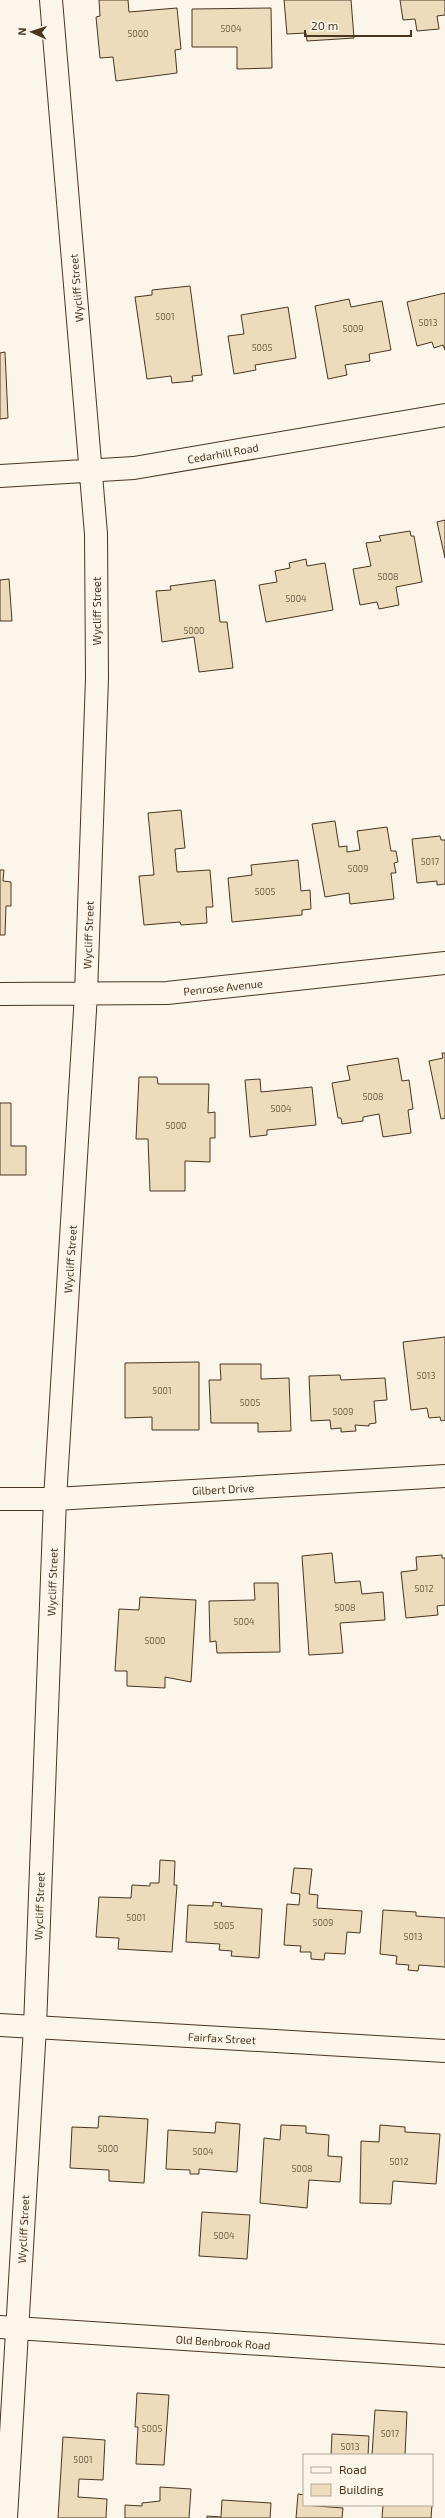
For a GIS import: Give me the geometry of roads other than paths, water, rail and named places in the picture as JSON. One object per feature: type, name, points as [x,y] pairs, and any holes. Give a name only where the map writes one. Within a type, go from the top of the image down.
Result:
[{"type":"street","name":"Wycliff Street","points":[[6,2518],[8,2328],[35,2027],[55,1499],[86,994],[97,678],[96,534],[51,0]]},
{"type":"street","name":"Cedarhill Road","points":[[0,476],[134,468],[445,415]]},
{"type":"street","name":"Penrose Avenue","points":[[0,994],[167,993],[445,963]]},
{"type":"street","name":"Gilbert Drive","points":[[0,1499],[55,1499],[445,1476]]},
{"type":"street","name":"Fairfax Street","points":[[0,2025],[445,2051]]},
{"type":"street","name":"Old Benbrook Road","points":[[8,2328],[445,2356]]}]
